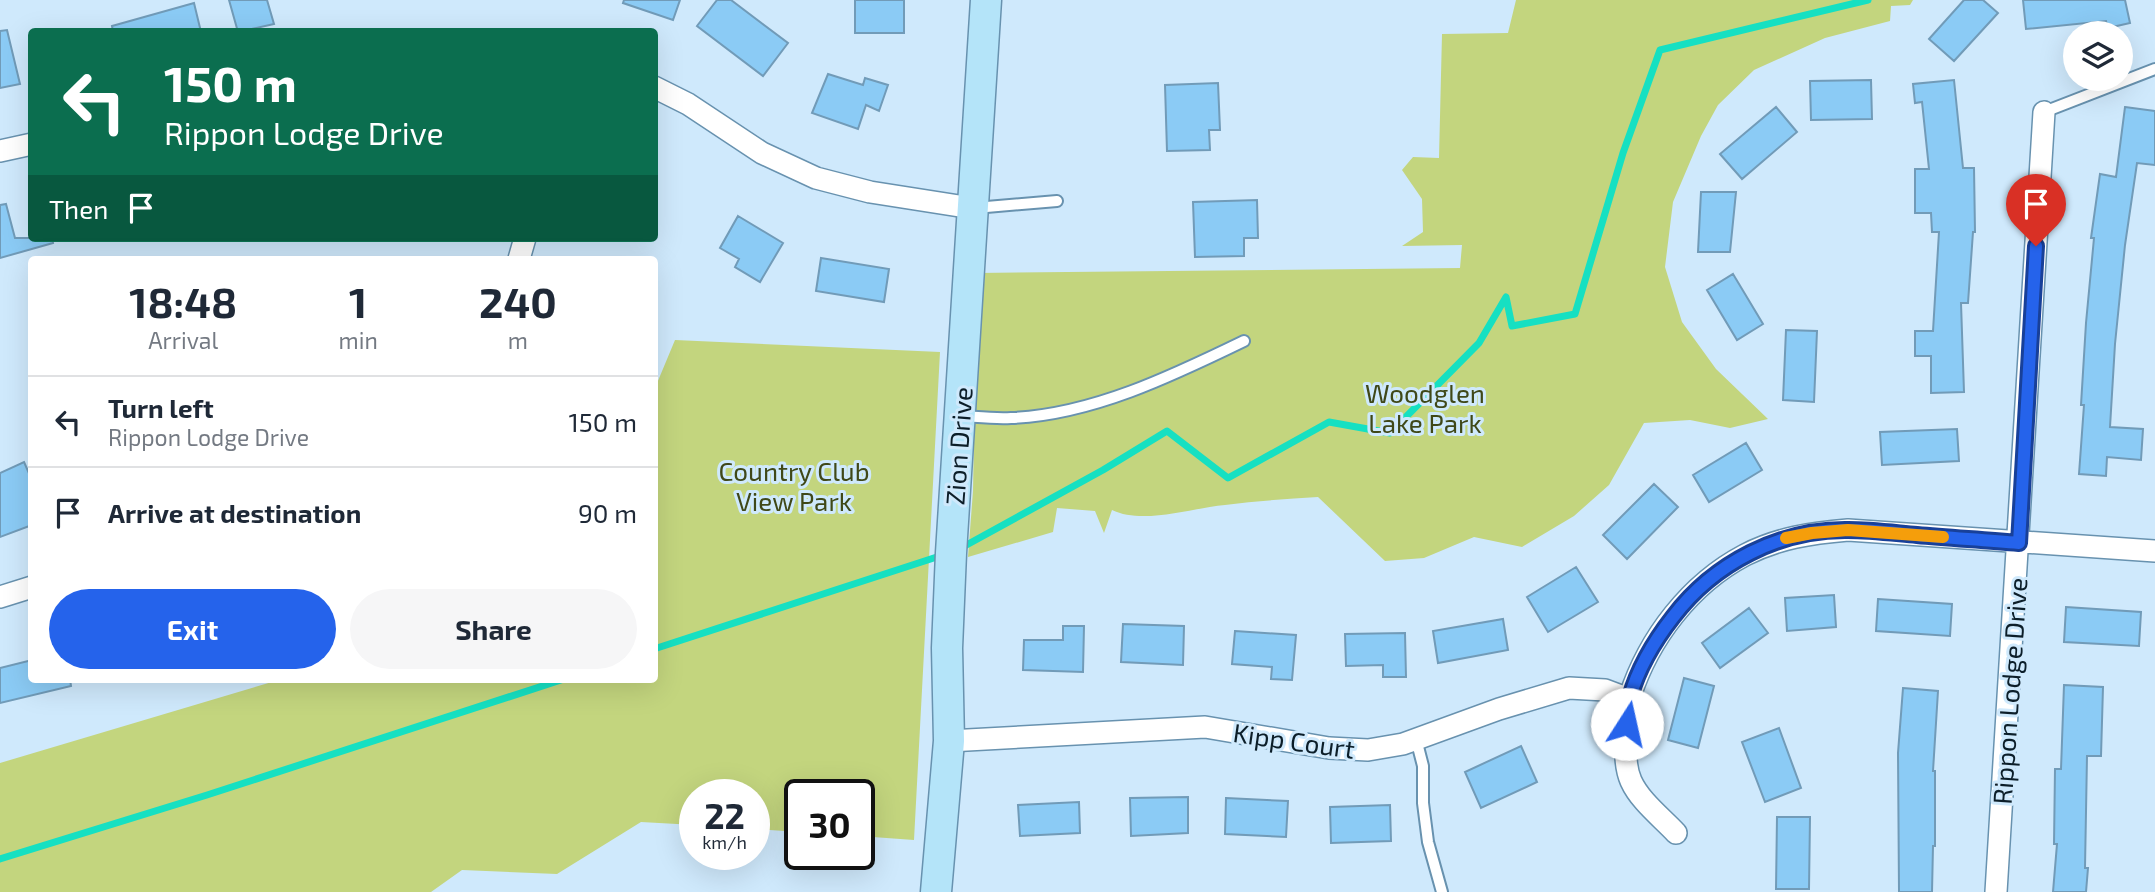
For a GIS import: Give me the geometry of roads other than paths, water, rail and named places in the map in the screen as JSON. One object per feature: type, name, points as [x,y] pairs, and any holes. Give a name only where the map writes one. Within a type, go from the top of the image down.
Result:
[{"type":"main road","name":"Zion Drive","points":[[936,892],[949,741],[947,648],[986,0]]},
{"type":"street","points":[[658,89],[688,104],[762,153],[816,178],[870,192],[972,208]]},
{"type":"street","name":"Rippon Lodge Drive","points":[[1996,892],[2045,112]]},
{"type":"street","points":[[0,151],[28,145]]},
{"type":"street","points":[[1676,833],[1638,793],[1630,778],[1625,749],[1629,699],[1662,631],[1696,591],[1735,561],[1779,540],[1812,533],[1848,530],[2155,551]]},
{"type":"street","points":[[0,597],[28,588]]},
{"type":"street","name":"Kipp Court","points":[[949,741],[1205,727],[1329,748],[1368,750],[1403,744],[1499,709],[1569,688],[1605,690],[1629,699]]},
{"type":"lane","points":[[2045,112],[2155,69]]},
{"type":"lane","points":[[972,208],[1057,201]]},
{"type":"lane","points":[[960,416],[1011,418],[1104,401],[1184,370],[1244,341]]},
{"type":"lane","points":[[1416,739],[1423,766],[1423,803],[1428,842],[1442,892]]},
{"type":"waterway","points":[[961,548],[1103,470],[1167,431],[1228,478],[1329,422],[1390,433],[1479,343],[1506,297],[1512,326],[1575,314],[1623,153],[1660,50],[1868,0]]},
{"type":"waterway","points":[[658,648],[943,555]]},
{"type":"waterway","points":[[0,859],[552,683]]},
{"type":"park label","name":"Woodglen Lake Park","points":[[1425,407]]},
{"type":"park label","name":"Country Club View Park","points":[[794,485]]}]
